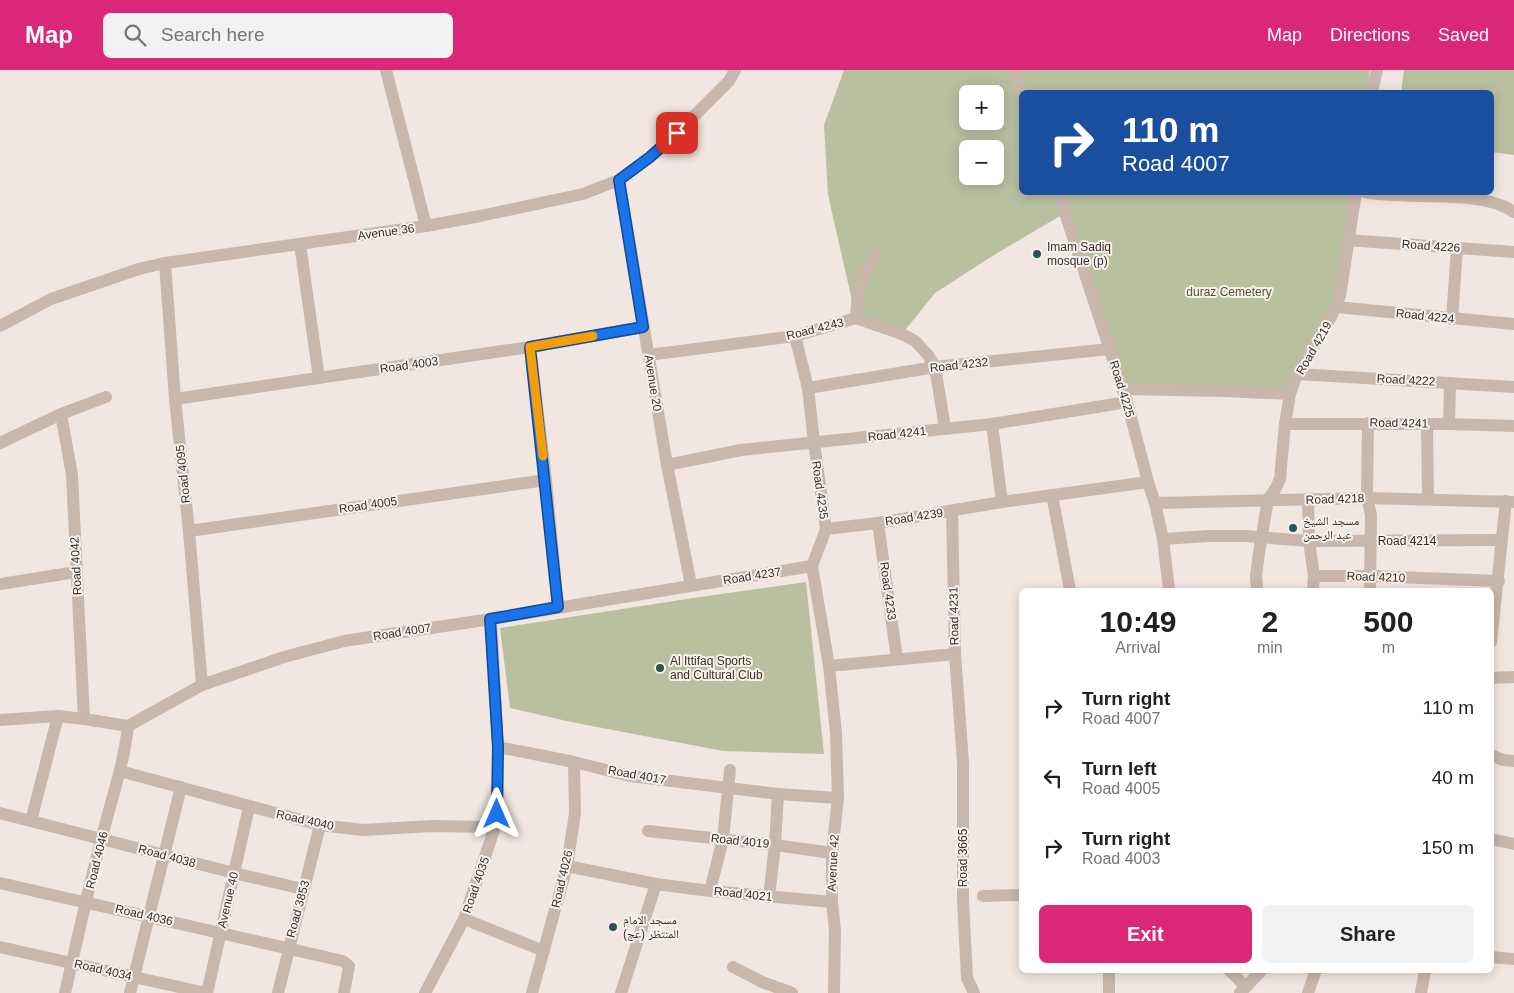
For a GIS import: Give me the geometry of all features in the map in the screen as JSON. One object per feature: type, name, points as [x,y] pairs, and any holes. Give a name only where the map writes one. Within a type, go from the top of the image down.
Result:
[{"type":"street","points":[[386,70],[426,226]]},
{"type":"street","name":"Avenue 36","points":[[0,326],[51,299],[139,269],[165,263],[426,226],[583,194],[619,180],[669,141],[728,80],[735,70]]},
{"type":"street","points":[[1013,70],[1021,90]]},
{"type":"street","points":[[1372,90],[1376,70]]},
{"type":"street","name":"Avenue 20","points":[[619,180],[667,465],[691,585]]},
{"type":"street","name":"Road 4225","points":[[1059,195],[1127,402],[1155,503],[1163,539],[1169,588]]},
{"type":"street","name":"Road 4219","points":[[1257,588],[1256,576],[1268,499],[1280,479],[1290,394],[1298,374],[1336,307],[1342,285],[1347,240],[1355,195]]},
{"type":"street","points":[[1376,195],[1470,198],[1506,206],[1514,212]]},
{"type":"street","name":"Road 4226","points":[[1347,240],[1514,252]]},
{"type":"street","points":[[300,244],[319,378]]},
{"type":"street","points":[[1452,320],[1457,248]]},
{"type":"street","points":[[856,318],[856,299],[860,283],[866,268],[876,254]]},
{"type":"street","name":"Road 4095","points":[[165,263],[174,398],[189,531],[202,685]]},
{"type":"street","name":"Road 4224","points":[[1336,307],[1452,320],[1514,324]]},
{"type":"street","name":"Road 4243","points":[[649,355],[795,336],[856,318],[902,334],[915,341],[928,354],[934,367]]},
{"type":"street","name":"Road 4003","points":[[174,398],[530,347],[643,327]]},
{"type":"street","name":"Road 4235","points":[[795,336],[808,388],[826,529],[812,566],[828,666],[836,733]]},
{"type":"street","points":[[530,347],[546,480],[558,607]]},
{"type":"street","name":"Road 4232","points":[[808,388],[934,367],[1110,349]]},
{"type":"street","points":[[934,367],[945,428]]},
{"type":"street","name":"Road 4222","points":[[1298,374],[1514,387]]},
{"type":"street","points":[[1449,424],[1450,383]]},
{"type":"street","points":[[1122,389],[1225,390],[1290,394]]},
{"type":"street","points":[[0,443],[61,414],[106,397]]},
{"type":"street","name":"Road 4241","points":[[667,465],[741,450],[992,424],[1127,402]]},
{"type":"street","name":"Road 4042","points":[[61,414],[72,475],[84,719]]},
{"type":"street","points":[[1368,423],[1367,498],[1371,514],[1370,588]]},
{"type":"street","name":"Road 4241","points":[[1285,424],[1368,423],[1514,426]]},
{"type":"street","points":[[992,424],[1002,502]]},
{"type":"street","points":[[1427,424],[1428,499]]},
{"type":"street","name":"Road 4005","points":[[189,531],[546,480]]},
{"type":"street","name":"Road 4239","points":[[826,529],[878,523],[1002,502],[1148,482]]},
{"type":"street","points":[[1052,495],[1070,588]]},
{"type":"street","name":"Road 4218","points":[[1155,503],[1367,498],[1510,502]]},
{"type":"street","points":[[1308,500],[1314,576],[1313,588]]},
{"type":"street","points":[[1494,618],[1501,540],[1510,502]]},
{"type":"street","name":"Road 4231","points":[[952,511],[954,654],[958,721]]},
{"type":"street","name":"Road 4233","points":[[878,523],[897,659]]},
{"type":"street","name":"Road 4214","points":[[1163,539],[1208,536],[1262,537],[1310,541],[1501,540]]},
{"type":"street","name":"Road 4237","points":[[691,585],[812,566]]},
{"type":"street","points":[[0,584],[76,572]]},
{"type":"street","name":"Road 4210","points":[[1314,576],[1370,576],[1498,581]]},
{"type":"street","name":"Road 4007","points":[[128,726],[202,685],[284,656],[344,641],[490,619],[691,585]]},
{"type":"street","name":"Road 4035","points":[[425,993],[464,919],[495,827],[497,814],[498,747],[490,619]]},
{"type":"street","points":[[828,666],[954,654]]},
{"type":"street","points":[[1494,678],[1514,677]]},
{"type":"street","points":[[31,821],[58,716]]},
{"type":"street","points":[[0,720],[58,716],[128,726]]},
{"type":"street","name":"Road 3665","points":[[958,721],[963,762],[963,901],[968,978],[974,993]]},
{"type":"street","name":"Road 4046","points":[[65,993],[101,838],[120,771],[128,726]]},
{"type":"street","name":"Avenue 42","points":[[834,993],[835,931],[832,902],[832,853],[838,798],[836,733]]},
{"type":"street","name":"Road 4017","points":[[498,747],[574,762],[630,776],[778,794],[838,798]]},
{"type":"street","points":[[1494,756],[1514,762]]},
{"type":"street","name":"Road 4026","points":[[532,993],[567,866],[576,813],[574,762]]},
{"type":"street","points":[[710,891],[723,839],[730,770]]},
{"type":"street","name":"Road 4040","points":[[120,771],[320,825],[362,830],[432,826],[495,827]]},
{"type":"street","points":[[130,993],[181,787]]},
{"type":"street","points":[[769,897],[776,845],[778,794]]},
{"type":"street","name":"Avenue 40","points":[[206,993],[249,807]]},
{"type":"street","name":"Road 4038","points":[[0,813],[303,889]]},
{"type":"street","name":"Road 3853","points":[[278,993],[320,825]]},
{"type":"street","name":"Road 4019","points":[[648,831],[832,853]]},
{"type":"street","points":[[1494,840],[1514,844]]},
{"type":"street","name":"Road 4021","points":[[567,866],[656,884],[832,902]]},
{"type":"street","name":"Road 4036","points":[[0,883],[343,961],[349,966],[344,993]]},
{"type":"street","points":[[621,993],[656,884]]},
{"type":"street","points":[[983,896],[1019,895]]},
{"type":"street","points":[[464,919],[544,951]]},
{"type":"street","name":"Road 4034","points":[[0,947],[206,993]]},
{"type":"street","points":[[1494,957],[1514,959]]},
{"type":"street","points":[[733,967],[762,982],[792,993]]},
{"type":"street","points":[[1109,973],[1109,993]]},
{"type":"street","points":[[1231,973],[1243,989],[1259,973]]},
{"type":"street","points":[[1308,993],[1315,973]]},
{"type":"street","points":[[1421,993],[1424,973]]},
{"type":"green space","name":"duraz Cemetery","points":[[844,70],[1370,70],[1367,90],[1019,90],[1019,195],[1354,195],[1336,307],[1290,394],[1122,389],[1065,213],[935,293],[902,334],[856,318],[828,195],[824,125]]},
{"type":"green space","points":[[1404,70],[1514,70],[1514,155],[1494,152],[1494,90],[1401,90]]},
{"type":"green space","name":"Al Ittifaq Sports and Cultural Club","points":[[806,582],[824,754],[723,751],[571,722],[510,708],[500,628]]},
{"type":"slow traffic","points":[[543,456],[530,347],[593,336]]},
{"type":"place","name":"Imam Sadiq mosque (p)","points":[[1037,254]]},
{"type":"place","name":"مسجد الشيخ عبد الرحمن","points":[[1293,528]]},
{"type":"place","name":"Al Ittifaq Sports and Cultural Club","points":[[660,668]]},
{"type":"place","name":"مسجد الامام المنتظر (عج)","points":[[613,927]]},
{"type":"route","points":[[497,814],[498,747],[490,619],[558,607],[546,480],[530,347],[643,327],[619,180],[650,157],[677,133]]}]
